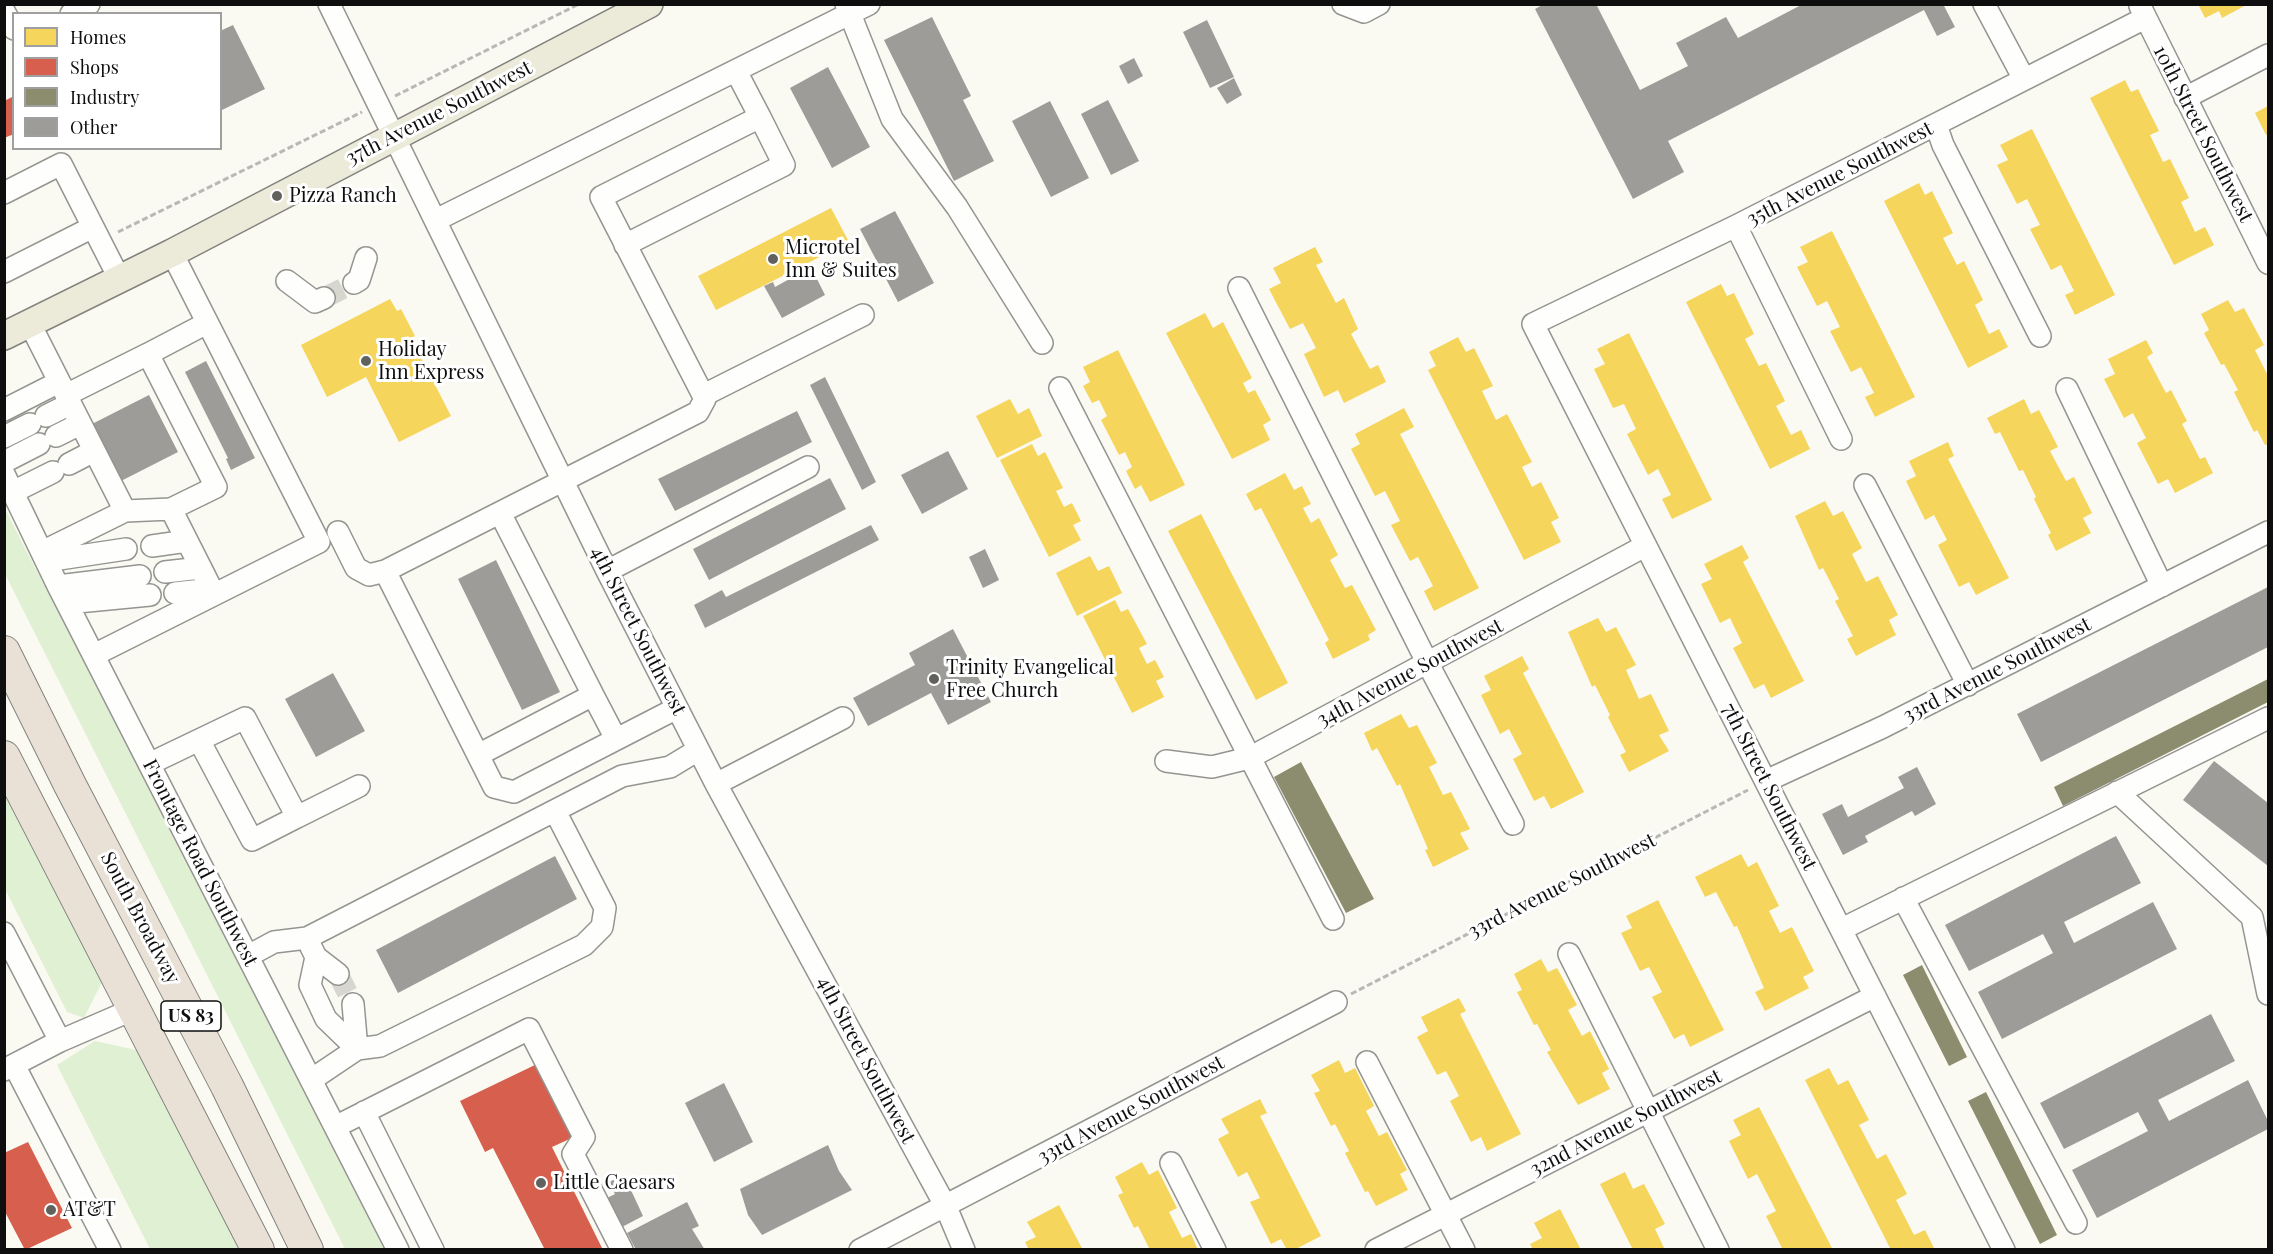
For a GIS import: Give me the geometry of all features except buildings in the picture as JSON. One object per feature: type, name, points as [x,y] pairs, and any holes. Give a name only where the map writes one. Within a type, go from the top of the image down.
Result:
[{"type":"highway","name":"South Broadway","points":[[4,652],[70,785],[227,1086],[307,1250]]},
{"type":"highway","name":"US 83","points":[[4,757],[258,1250]]},
{"type":"highway","points":[[134,1008],[156,1001],[171,1016],[258,1192],[297,1250]]},
{"type":"highway","points":[[228,1190],[272,1250]]},
{"type":"main road","name":"37th Avenue Southwest","points":[[4,336],[172,252],[649,4]]},
{"type":"street","points":[[75,12],[89,4]]},
{"type":"street","name":"4th Street Southwest","points":[[329,4],[436,220],[561,482],[716,784],[946,1207],[963,1250]]},
{"type":"street","points":[[1343,4],[1364,12],[1379,4]]},
{"type":"street","points":[[1984,4],[2024,79]]},
{"type":"street","points":[[436,220],[736,71],[855,8],[892,119],[957,207],[1042,343]]},
{"type":"street","points":[[4,11],[12,25]]},
{"type":"street","name":"35th Avenue Southwest","points":[[1533,324],[1736,226],[1936,125],[2024,79],[2142,11]]},
{"type":"street","name":"10th Street Southwest","points":[[2142,11],[2268,263]]},
{"type":"street","points":[[2185,98],[2268,55]]},
{"type":"street","points":[[625,245],[784,165],[736,71]]},
{"type":"street","points":[[338,532],[356,568],[369,575],[385,571],[698,412],[705,399],[704,395],[601,197],[760,117]]},
{"type":"street","points":[[1936,125],[1943,145],[2040,336]]},
{"type":"street","points":[[4,193],[61,164],[119,278]]},
{"type":"street","points":[[1736,226],[1841,439]]},
{"type":"street","points":[[4,272],[93,227]]},
{"type":"street","points":[[94,655],[213,592],[319,542],[172,252]]},
{"type":"street","points":[[354,283],[359,280],[366,258]]},
{"type":"street","points":[[287,281],[315,302],[324,298]]},
{"type":"street","points":[[1239,288],[1428,664],[1513,824]]},
{"type":"street","points":[[704,395],[863,315]]},
{"type":"street","points":[[28,322],[125,511]]},
{"type":"street","points":[[4,410],[65,394],[207,323]]},
{"type":"street","name":"7th Street Southwest","points":[[1533,324],[2004,1250]]},
{"type":"street","points":[[44,557],[125,511],[171,509],[216,487],[148,354]]},
{"type":"street","points":[[1060,388],[1333,919]]},
{"type":"street","points":[[2067,389],[2162,586]]},
{"type":"street","points":[[4,437],[38,420],[65,394]]},
{"type":"street","points":[[4,462],[80,424]]},
{"type":"street","points":[[9,483],[61,468],[94,451]]},
{"type":"street","points":[[607,571],[808,466]]},
{"type":"street","name":"Frontage Road Southwest","points":[[9,483],[63,595],[398,1250]]},
{"type":"street","points":[[1865,485],[1968,685]]},
{"type":"street","points":[[171,509],[213,592]]},
{"type":"street","points":[[500,513],[616,739]]},
{"type":"street","name":"33rd Avenue Southwest","points":[[1766,781],[1968,685],[2268,532]]},
{"type":"street","points":[[152,546],[188,541]]},
{"type":"street","name":"34th Avenue Southwest","points":[[1166,761],[1212,767],[1249,758],[1428,664],[1644,546]]},
{"type":"street","points":[[44,557],[126,549]]},
{"type":"street","points":[[165,572],[201,568]]},
{"type":"street","points":[[385,571],[494,787],[514,792],[677,708]]},
{"type":"street","points":[[63,595],[140,576]]},
{"type":"street","points":[[175,593],[213,592]]},
{"type":"street","points":[[63,595],[150,595]]},
{"type":"street","points":[[478,755],[593,696]]},
{"type":"street","points":[[149,764],[245,717],[297,817]]},
{"type":"street","points":[[716,784],[843,718]]},
{"type":"street","points":[[1842,929],[2268,718]]},
{"type":"street","points":[[199,740],[252,840],[358,786]]},
{"type":"street","points":[[248,956],[274,942],[306,938],[622,776],[670,767],[698,750]]},
{"type":"street","points":[[2117,792],[2252,917],[2268,994]]},
{"type":"street","points":[[310,1080],[357,1049],[380,1046],[391,1041],[584,945],[602,927],[605,908],[555,811]]},
{"type":"street","points":[[1903,898],[2076,1222]]},
{"type":"street","points":[[4,933],[60,1041]]},
{"type":"street","points":[[306,938],[316,957],[338,974]]},
{"type":"street","points":[[1569,954],[1719,1250]]},
{"type":"street","points":[[316,957],[310,985],[326,1019],[357,1049]]},
{"type":"street","name":"32nd Avenue Southwest","points":[[1376,1250],[1875,996]]},
{"type":"street","name":"33rd Avenue Southwest","points":[[860,1250],[1336,1002]]},
{"type":"street","points":[[353,1004],[357,1049]]},
{"type":"street","points":[[110,1250],[9,1068],[60,1041],[134,1008]]},
{"type":"street","points":[[335,1126],[529,1029],[584,1137],[573,1154],[622,1250]]},
{"type":"street","points":[[1367,1062],[1464,1250]]},
{"type":"street","points":[[364,1112],[432,1250]]},
{"type":"street","points":[[1171,1163],[1215,1250]]},
{"type":"street","points":[[583,1174],[584,1197],[611,1250]]},
{"type":"path","points":[[413,87],[579,4]]},
{"type":"path","points":[[115,233],[347,119]]},
{"type":"path","name":"33rd Avenue Southwest","points":[[1336,1002],[1766,781]]},
{"type":"green space","points":[[4,509],[384,1249],[345,1249],[5,574]]},
{"type":"green space","points":[[4,791],[102,982],[84,1018],[67,1012],[5,889]]},
{"type":"green space","points":[[95,1041],[141,1051],[241,1249],[150,1249],[57,1065]]},
{"type":"tunnel","points":[[324,298],[354,283]]},
{"type":"tunnel","points":[[338,974],[353,1004]]},
{"type":"place","name":"Pizza Ranch","points":[[277,196]]},
{"type":"place","name":"Microtel Inn & Suites","points":[[773,259]]},
{"type":"place","name":"Holiday Inn Express","points":[[366,361]]},
{"type":"place","name":"Trinity Evangelical Free Church","points":[[934,679]]},
{"type":"place","name":"Little Caesars","points":[[541,1183]]},
{"type":"place","name":"AT&T","points":[[51,1210]]}]
